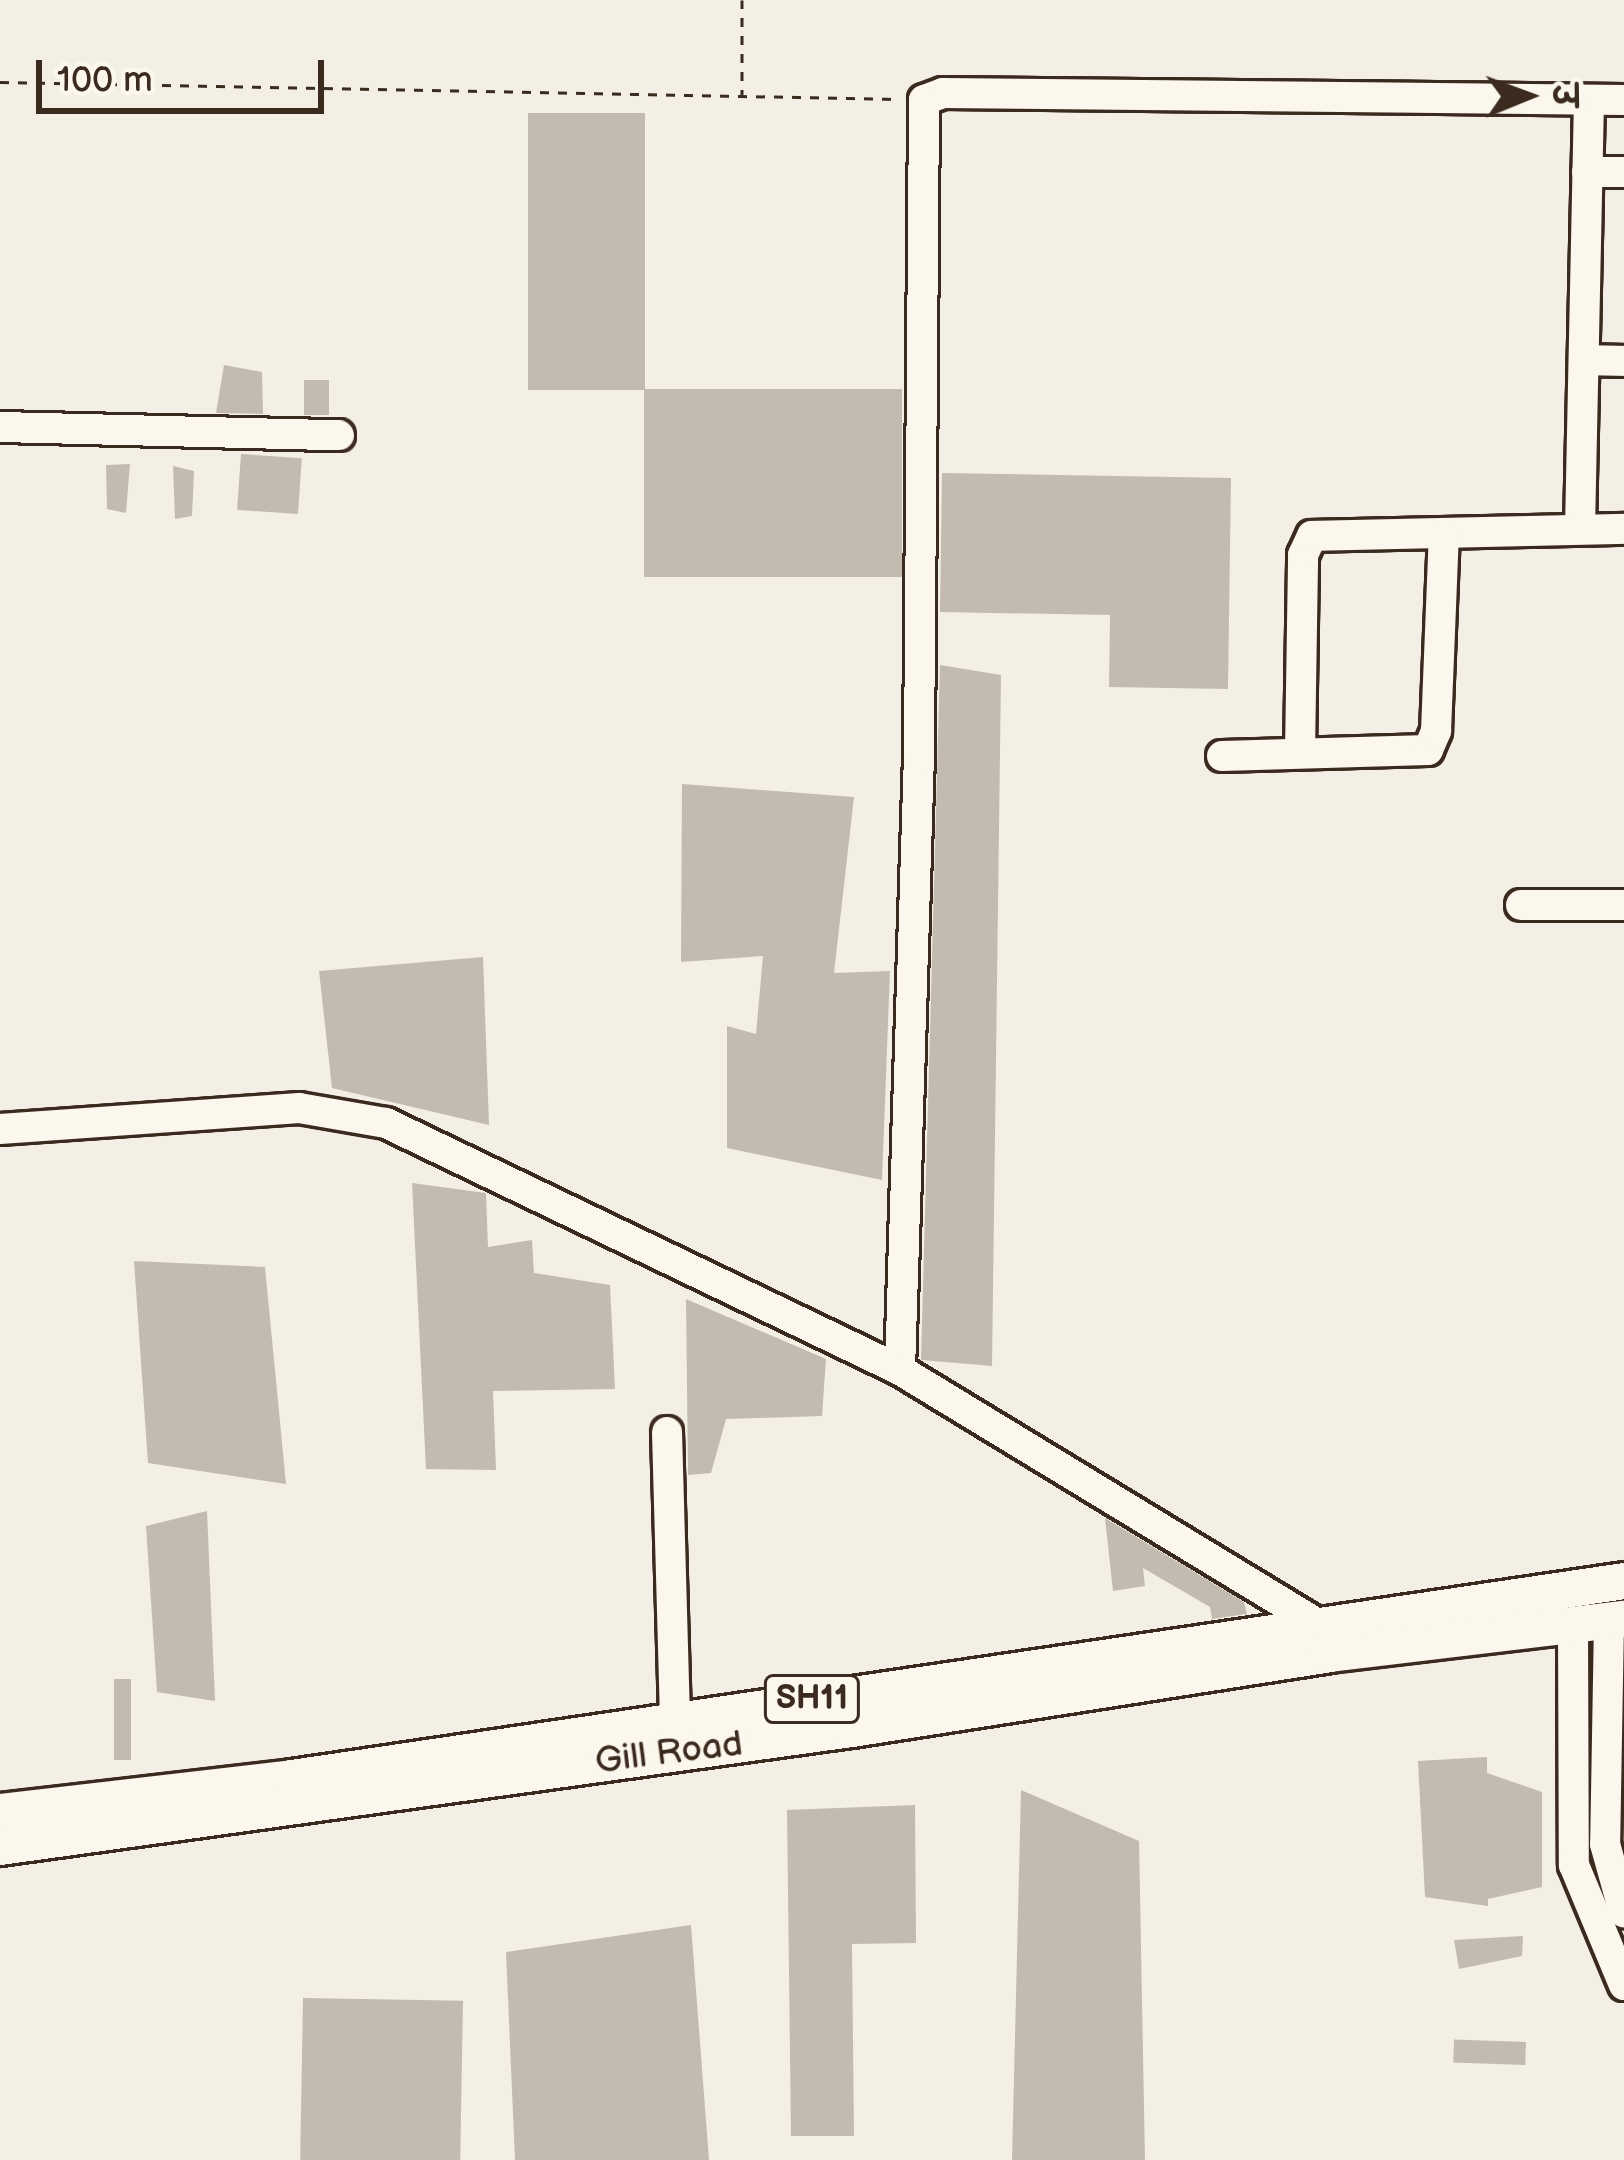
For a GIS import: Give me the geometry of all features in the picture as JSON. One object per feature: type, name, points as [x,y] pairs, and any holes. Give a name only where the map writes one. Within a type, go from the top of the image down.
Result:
[{"type":"main road","name":"SH11","points":[[0,1812],[292,1778],[1624,1581]]},
{"type":"main road","name":"Gill Road","points":[[0,1846],[852,1729],[1330,1654],[1602,1622]]},
{"type":"street","points":[[900,1370],[919,754],[924,100],[943,93],[1624,100]]},
{"type":"street","points":[[1580,529],[1589,100]]},
{"type":"street","points":[[1587,172],[1624,172]]},
{"type":"street","points":[[1584,360],[1624,361]]},
{"type":"street","points":[[0,427],[339,435]]},
{"type":"street","points":[[1300,753],[1304,542],[1624,529]]},
{"type":"street","points":[[1222,756],[1419,753],[1433,742],[1444,533]]},
{"type":"street","points":[[1522,905],[1624,905]]},
{"type":"street","points":[[0,1129],[299,1108],[386,1123],[900,1370],[1320,1625]]},
{"type":"street","points":[[667,1432],[675,1719]]},
{"type":"street","points":[[1602,1622],[1608,1681],[1608,1873],[1624,1912]]},
{"type":"street","points":[[1602,1622],[1573,1682],[1572,1796],[1580,1893],[1623,1982]]},
{"type":"street","points":[[1573,1682],[1608,1681]]},
{"type":"street","points":[[1572,1796],[1605,1796]]},
{"type":"path","points":[[742,0],[742,97]]},
{"type":"path","points":[[0,82],[924,100]]},
{"type":"building","points":[[528,113],[645,113],[645,390],[528,390]]},
{"type":"building","points":[[224,365],[262,372],[263,414],[216,413]]},
{"type":"building","points":[[304,380],[329,380],[329,415],[304,415]]},
{"type":"building","points":[[644,389],[902,389],[902,577],[644,577]]},
{"type":"building","points":[[241,454],[302,458],[298,514],[237,510]]},
{"type":"building","points":[[130,464],[126,513],[107,509],[106,465]]},
{"type":"building","points":[[173,466],[194,471],[192,516],[175,519]]},
{"type":"building","points":[[942,473],[1231,478],[1228,689],[1109,687],[1110,615],[940,612]]},
{"type":"building","points":[[940,665],[1001,675],[992,1366],[921,1360]]},
{"type":"building","points":[[682,784],[854,797],[834,973],[890,971],[882,1180],[727,1148],[727,1026],[756,1034],[763,956],[681,962]]},
{"type":"building","points":[[483,957],[489,1125],[332,1088],[319,971]]},
{"type":"building","points":[[412,1183],[486,1193],[488,1247],[532,1240],[534,1273],[610,1285],[615,1389],[493,1391],[496,1470],[426,1469]]},
{"type":"building","points":[[134,1261],[265,1267],[286,1484],[148,1463]]},
{"type":"building","points":[[686,1299],[826,1359],[822,1416],[726,1419],[711,1473],[688,1475]]},
{"type":"building","points":[[207,1511],[215,1701],[157,1692],[146,1526]]},
{"type":"building","points":[[1105,1518],[1244,1602],[1247,1614],[1212,1619],[1210,1607],[1143,1568],[1145,1586],[1113,1591]]},
{"type":"building","points":[[114,1679],[131,1679],[131,1760],[114,1760]]},
{"type":"building","points":[[1487,1757],[1487,1773],[1542,1792],[1542,1887],[1488,1899],[1488,1906],[1425,1897],[1418,1761]]},
{"type":"building","points":[[1021,1790],[1139,1841],[1145,2160],[1012,2160]]},
{"type":"building","points":[[915,1805],[916,1943],[852,1944],[854,2136],[791,2136],[787,1810]]},
{"type":"building","points":[[691,1925],[709,2160],[515,2160],[506,1952]]},
{"type":"building","points":[[1523,1936],[1522,1956],[1459,1969],[1454,1940]]},
{"type":"building","points":[[303,1998],[463,2001],[460,2160],[300,2160]]},
{"type":"building","points":[[1454,2039],[1526,2042],[1525,2065],[1453,2062]]}]
